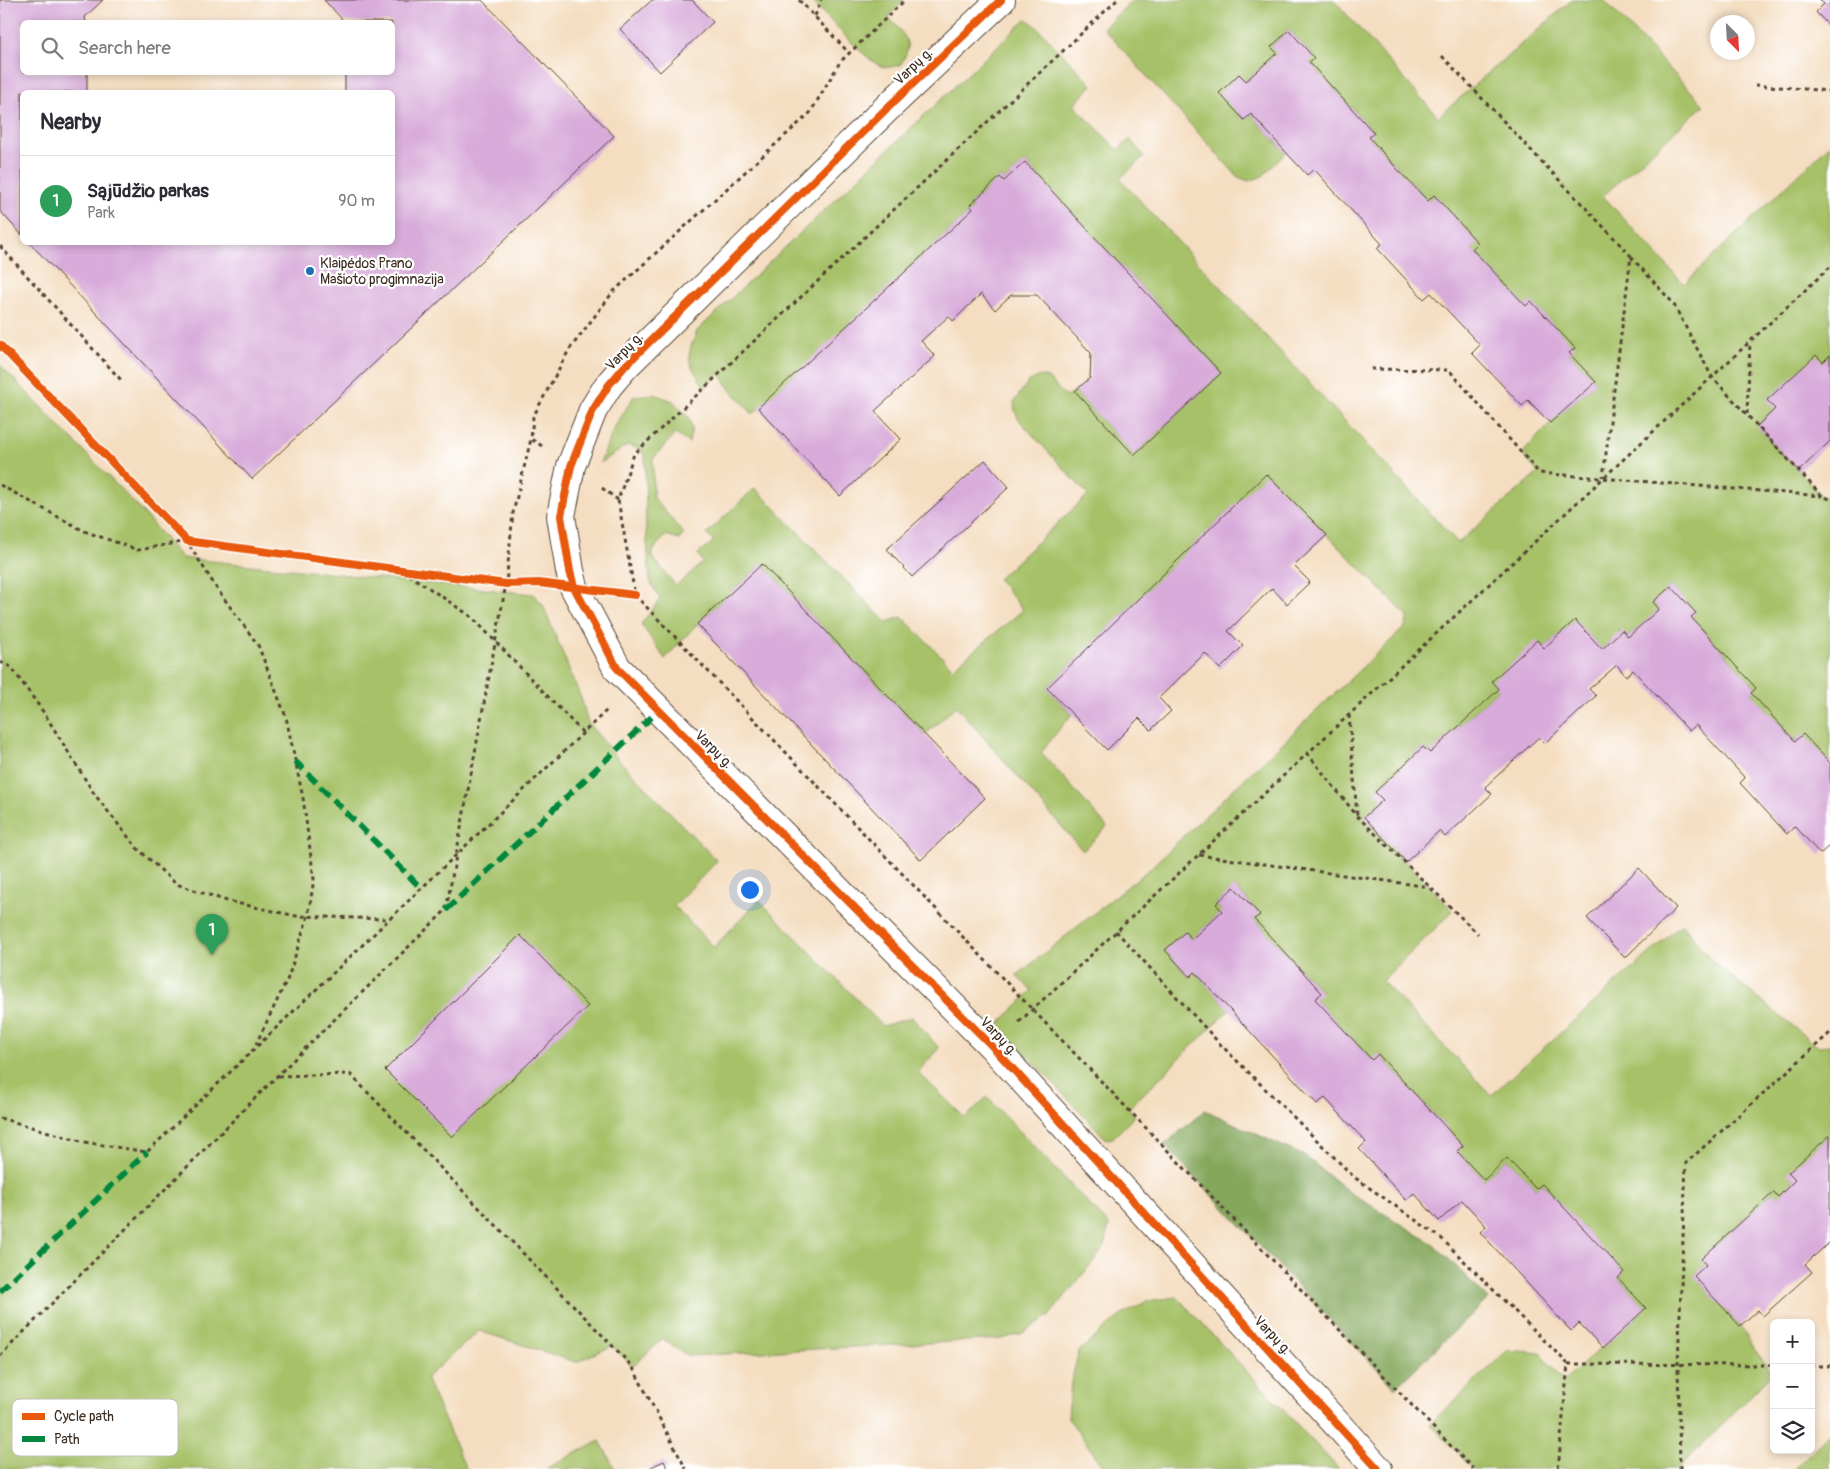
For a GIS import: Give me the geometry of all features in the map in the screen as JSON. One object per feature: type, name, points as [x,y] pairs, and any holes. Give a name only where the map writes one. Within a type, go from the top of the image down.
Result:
[{"type":"street","name":"Varpų g.","points":[[1001,0],[884,111],[625,366],[608,386],[593,410],[571,466],[561,516],[574,587],[617,668],[992,1046],[1378,1469]]},
{"type":"path","points":[[799,0],[849,53]]},
{"type":"path","points":[[814,16],[821,0]]},
{"type":"path","points":[[0,1356],[277,1076],[446,910],[506,584],[513,513],[531,439],[533,417],[569,350],[613,292],[810,113],[840,62],[905,0]]},
{"type":"path","points":[[1116,0],[634,454],[618,500],[635,595],[1473,1469]]},
{"type":"path","points":[[1442,56],[1673,302],[1712,376],[1822,496],[1830,500]]},
{"type":"path","points":[[1755,85],[1830,91]]},
{"type":"path","points":[[0,246],[121,380]]},
{"type":"path","points":[[1603,478],[1631,256]]},
{"type":"path","points":[[992,1046],[1830,267]]},
{"type":"path","points":[[1747,414],[1750,341]]},
{"type":"path","points":[[1371,369],[1449,370],[1539,473],[1822,496]]},
{"type":"path","points":[[531,439],[618,500]]},
{"type":"path","points":[[0,485],[84,531],[138,550],[187,541],[217,589],[258,644],[286,717],[303,798],[314,879],[308,916],[288,978],[254,1048]]},
{"type":"path","points":[[402,570],[472,617],[583,733]]},
{"type":"path","points":[[0,662],[11,667],[44,713],[95,795],[137,848],[176,884],[227,901],[296,916],[389,919]]},
{"type":"path","points":[[0,1118],[84,1142],[146,1152],[633,685]]},
{"type":"path","points":[[1349,714],[1357,816]]},
{"type":"path","points":[[1307,753],[1357,816],[1478,934]]},
{"type":"path","points":[[1198,855],[1430,887]]},
{"type":"path","points":[[1116,932],[1221,1045],[1354,1176],[1440,1238],[1568,1364],[1770,1365]]},
{"type":"path","points":[[1680,1469],[1678,1364],[1686,1163],[1830,1033]]},
{"type":"path","points":[[277,1076],[350,1074],[632,1366],[686,1469]]},
{"type":"path","points":[[1558,1469],[1568,1364]]},
{"type":"path","points":[[1815,1366],[1830,1366]]},
{"type":"green space","points":[[811,0],[905,0],[888,17],[906,39],[907,50],[900,65],[884,67],[868,58]]},
{"type":"green space","points":[[1133,0],[1334,0],[1438,117],[1572,0],[1604,0],[1704,105],[1603,196],[1684,284],[1830,144],[1830,355],[1757,426],[1822,496],[1830,499],[1830,763],[1803,734],[1795,741],[1751,693],[1756,687],[1691,617],[1696,613],[1671,586],[1653,602],[1659,609],[1628,637],[1621,630],[1602,649],[1575,620],[1544,648],[1537,641],[1499,689],[1430,753],[1423,747],[1375,791],[1383,800],[1364,817],[1453,911],[1382,981],[1491,1095],[1682,924],[1711,960],[1817,1046],[1830,1045],[1830,1135],[1789,1173],[1795,1180],[1778,1197],[1773,1192],[1701,1259],[1706,1265],[1694,1276],[1740,1326],[1770,1371],[1770,1376],[1678,1469],[1473,1469],[1430,1424],[1508,1350],[1540,1353],[1564,1381],[1646,1308],[1618,1278],[1623,1272],[1542,1184],[1536,1189],[1507,1158],[1484,1180],[1457,1151],[1463,1146],[1379,1054],[1372,1060],[1315,999],[1322,992],[1254,919],[1259,914],[1235,887],[1216,904],[1222,911],[1192,939],[1185,932],[1165,950],[1189,977],[1195,972],[1230,1009],[1129,1108],[1135,1116],[1113,1138],[1106,1139],[998,1025],[1032,990],[1016,976],[1148,870],[1405,627],[1408,617],[1267,474],[1047,688],[1072,714],[1041,752],[1107,827],[1083,851],[956,706],[925,735],[762,564],[697,624],[665,659],[641,624],[660,599],[650,581],[646,528],[645,456],[640,449],[628,445],[600,463],[614,428],[634,396],[654,394],[673,401],[689,418],[692,428],[689,443],[675,434],[653,459],[653,497],[684,534],[679,540],[667,535],[657,545],[651,555],[676,586],[703,562],[698,554],[714,541],[706,534],[755,488],[886,622],[902,617],[953,668],[1023,610],[998,579],[1088,495],[1019,420],[1014,402],[1028,382],[1040,376],[1048,378],[1066,397],[1075,391],[1134,455],[1221,373],[1025,162],[1004,181],[1000,177],[970,205],[973,209],[753,414],[729,388],[720,374],[705,388],[695,372],[689,355],[697,331],[1026,19],[1035,25],[1092,85],[1074,105],[1118,150],[1130,139],[1144,156],[1120,179],[1458,543],[1538,473],[1522,454],[1550,423],[1596,382],[1569,353],[1574,348],[1531,301],[1526,306],[1472,249],[1478,243],[1434,195],[1428,201],[1369,137],[1374,132],[1309,62],[1314,57],[1289,30],[1271,47],[1277,53],[1246,81],[1239,74],[1220,93],[1244,120],[1251,114],[1286,153],[1263,176],[1249,181],[1238,177],[1103,28]]},
{"type":"green space","points":[[0,365],[136,505],[182,558],[533,594],[543,605],[582,701],[588,723],[619,760],[717,861],[674,906],[714,947],[759,900],[883,1026],[912,1017],[939,1048],[918,1072],[965,1118],[987,1097],[1109,1225],[1104,1248],[1050,1315],[1023,1333],[1002,1339],[688,1356],[663,1339],[632,1366],[612,1346],[576,1362],[479,1331],[426,1378],[466,1469],[0,1469]]},
{"type":"green space","points":[[1205,1110],[1306,1157],[1349,1192],[1435,1245],[1488,1299],[1395,1388],[1164,1145]]},
{"type":"green space","points":[[1177,1297],[1339,1469],[1105,1469],[1068,1418],[1071,1382],[1079,1351],[1120,1316],[1147,1301]]},
{"type":"green space","points":[[1830,1433],[1830,1469],[1794,1469],[1809,1454],[1815,1454],[1815,1448]]},
{"type":"green space","points":[[600,1441],[615,1469],[545,1469]]},
{"type":"building","points":[[0,0],[103,0],[85,17],[86,20],[20,20],[20,75],[87,75],[87,90],[20,90],[20,233],[0,211]]},
{"type":"building","points":[[324,0],[482,0],[614,136],[252,479],[32,245],[395,245],[395,90],[345,90],[345,75],[395,75],[395,20],[343,20]]},
{"type":"building","points":[[652,0],[692,0],[713,22],[660,72],[620,29]]},
{"type":"building","points":[[1820,0],[1830,0],[1830,27],[1816,12],[1824,4]]},
{"type":"building","points":[[1289,30],[1314,58],[1309,62],[1374,133],[1369,137],[1398,170],[1428,201],[1434,195],[1478,243],[1472,249],[1526,306],[1531,301],[1575,348],[1569,353],[1596,382],[1550,423],[1528,400],[1522,406],[1472,353],[1480,345],[1431,293],[1424,299],[1377,248],[1382,244],[1314,169],[1307,175],[1251,114],[1244,120],[1219,93],[1239,74],[1246,81],[1277,53],[1271,47]]},
{"type":"building","points":[[1025,162],[1221,373],[1134,455],[1075,391],[1090,378],[1091,353],[1037,295],[1011,295],[995,310],[981,294],[953,321],[949,316],[921,341],[935,356],[875,411],[901,439],[840,496],[758,408],[973,209],[970,205],[1000,177],[1004,181]]},
{"type":"building","points":[[1816,355],[1823,362],[1830,355],[1830,441],[1799,471],[1757,426],[1775,409],[1767,400]]},
{"type":"building","points":[[985,460],[1009,487],[912,577],[887,549]]},
{"type":"building","points":[[1266,474],[1327,535],[1294,566],[1310,582],[1287,604],[1272,588],[1228,631],[1243,646],[1220,669],[1205,653],[1159,698],[1171,711],[1151,730],[1139,718],[1107,750],[1047,688]]},
{"type":"building","points":[[762,564],[985,798],[921,860],[697,624]]},
{"type":"building","points":[[1671,586],[1696,613],[1691,617],[1756,688],[1751,693],[1795,741],[1803,734],[1830,763],[1830,845],[1820,854],[1795,826],[1787,834],[1740,783],[1745,778],[1696,725],[1689,731],[1633,670],[1626,676],[1617,665],[1589,689],[1596,696],[1545,743],[1539,737],[1485,787],[1492,794],[1445,837],[1439,831],[1406,862],[1364,817],[1383,800],[1375,792],[1423,747],[1430,753],[1499,689],[1492,681],[1537,640],[1544,648],[1575,620],[1602,649],[1622,630],[1628,637],[1659,609],[1653,602]]},
{"type":"building","points":[[1639,868],[1676,908],[1625,958],[1587,918]]},
{"type":"building","points":[[1234,887],[1260,915],[1254,919],[1322,993],[1315,999],[1372,1060],[1378,1054],[1463,1146],[1457,1151],[1484,1180],[1507,1158],[1536,1189],[1542,1184],[1624,1272],[1618,1278],[1646,1308],[1603,1348],[1579,1323],[1571,1331],[1480,1232],[1486,1226],[1462,1200],[1439,1221],[1414,1193],[1406,1200],[1359,1149],[1366,1142],[1325,1098],[1317,1104],[1195,972],[1190,977],[1165,950],[1185,932],[1192,939],[1222,911],[1216,904]]},
{"type":"building","points":[[520,935],[588,1006],[452,1137],[385,1070]]},
{"type":"building","points":[[1830,1135],[1830,1242],[1805,1264],[1812,1272],[1763,1316],[1758,1310],[1740,1326],[1694,1276],[1706,1265],[1701,1259],[1774,1192],[1778,1197],[1795,1180],[1788,1173]]},
{"type":"building","points":[[664,1461],[668,1469],[647,1469]]},
{"type":"marked path","points":[[446,910],[658,711]]},
{"type":"marked path","points":[[295,761],[421,888]]},
{"type":"marked path","points":[[0,1291],[147,1152]]},
{"type":"cycle path","points":[[1001,0],[884,111],[625,366],[608,386],[593,410],[571,466],[561,516],[574,587],[617,668],[992,1046],[1378,1469]]},
{"type":"cycle path","points":[[0,345],[187,541],[506,584],[539,583],[635,595]]},
{"type":"place","name":"Klaipėdos Prano Mašioto progimnazija","points":[[310,271]]},
{"type":"place","name":"Sąjūdžio parkas","points":[[212,955]]}]
